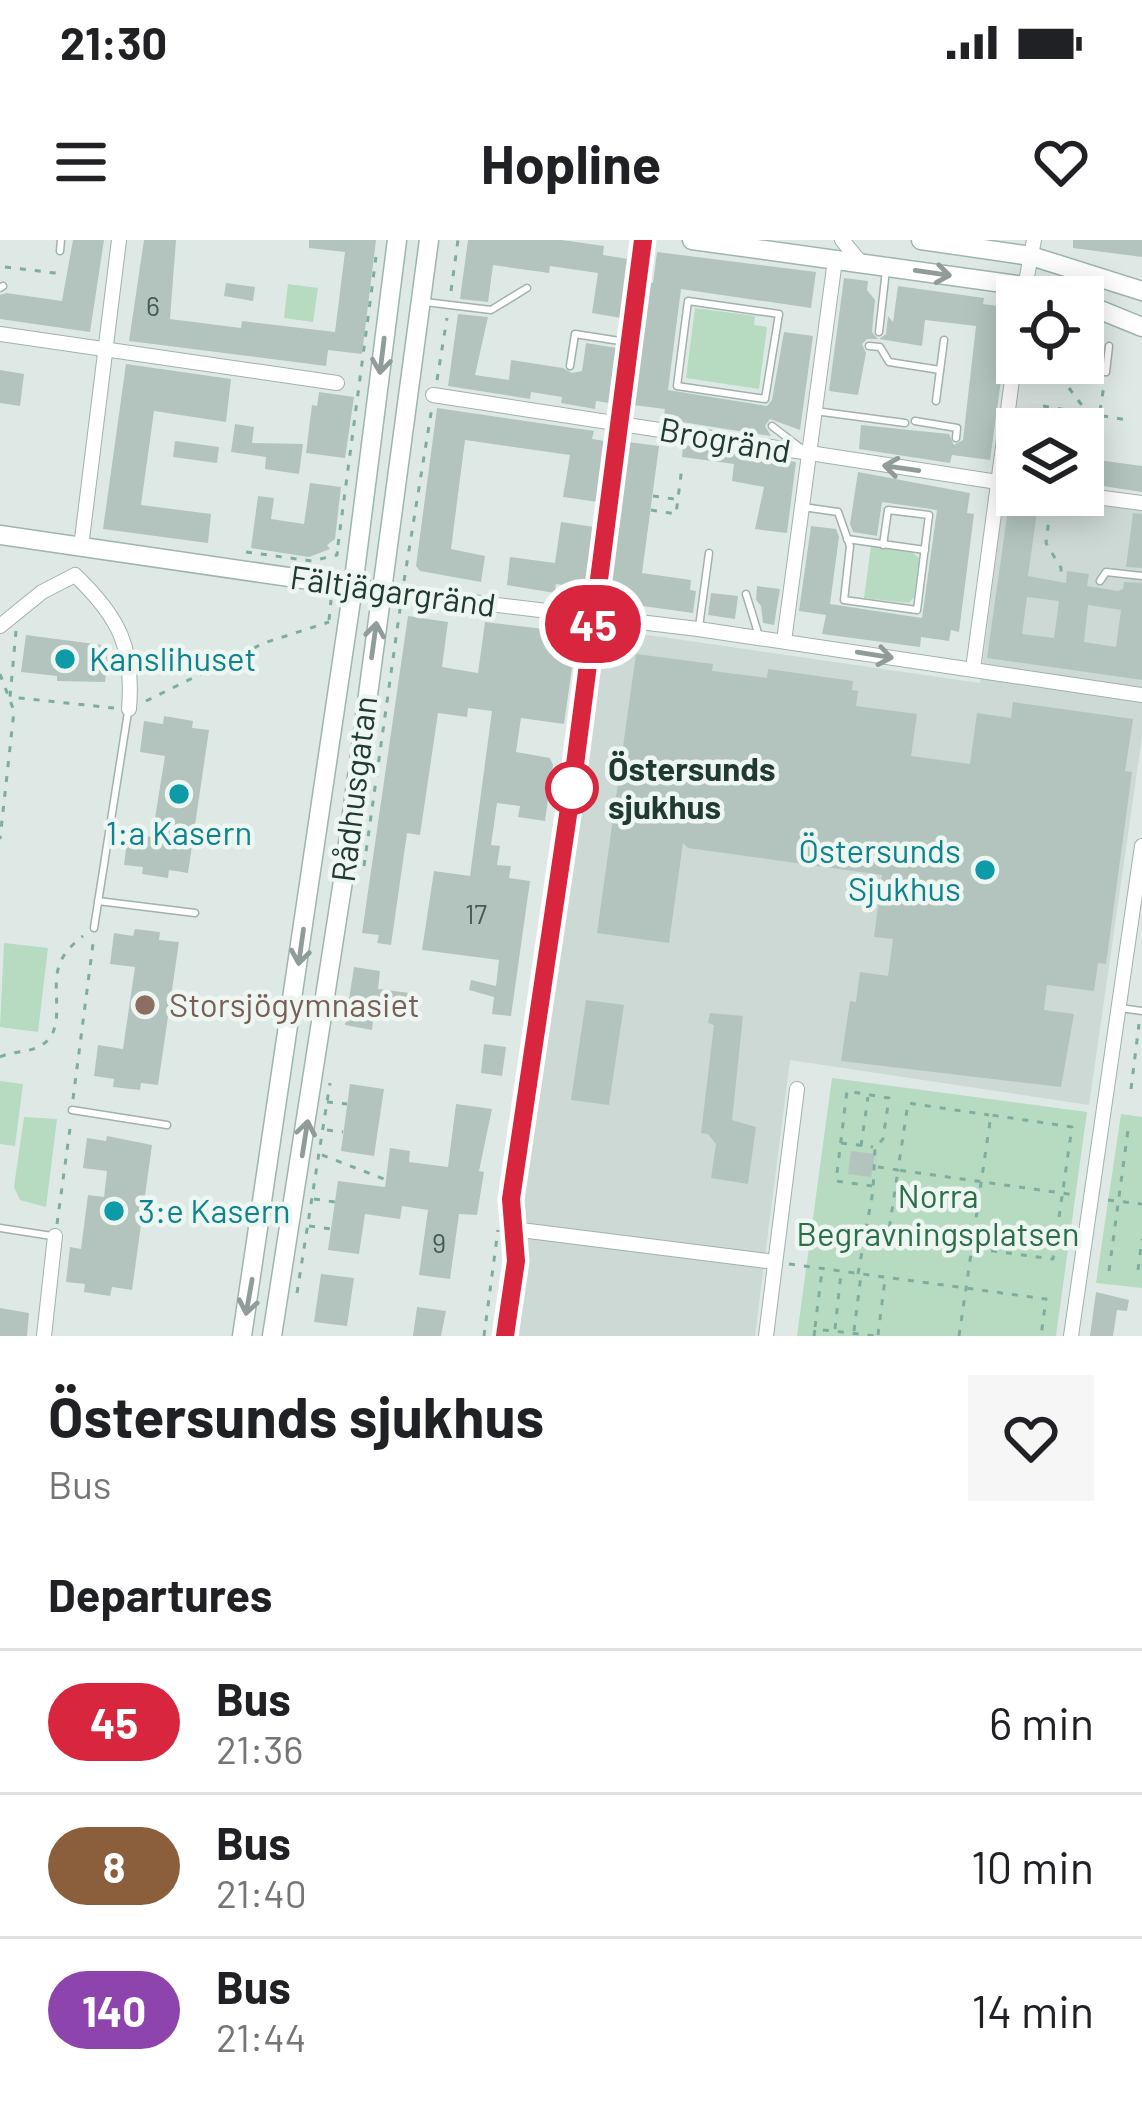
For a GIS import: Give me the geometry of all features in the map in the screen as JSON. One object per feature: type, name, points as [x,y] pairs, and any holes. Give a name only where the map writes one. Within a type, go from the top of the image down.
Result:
[{"type":"main road","name":"Rådhusgatan","points":[[242,1336],[353,587],[348,548],[397,240]]},
{"type":"main road","name":"Rådhusgatan","points":[[272,1336],[340,903],[429,240]]},
{"type":"main road","points":[[692,240],[996,286]]},
{"type":"main road","points":[[921,240],[1032,248],[1142,291]]},
{"type":"main road","points":[[1104,311],[1140,326]]},
{"type":"main road","name":"Fältjägargränd","points":[[0,535],[381,591]]},
{"type":"street","points":[[81,547],[119,240]]},
{"type":"street","points":[[594,616],[643,240]]},
{"type":"street","points":[[842,240],[861,263]]},
{"type":"street","points":[[784,641],[836,260]]},
{"type":"street","points":[[0,334],[337,382]]},
{"type":"street","name":"Brogränd","points":[[433,395],[996,482]]},
{"type":"street","points":[[973,669],[996,497]]},
{"type":"street","points":[[1104,498],[1142,503]]},
{"type":"street","points":[[0,626],[42,592],[75,575],[125,637],[132,670],[129,710]]},
{"type":"street","name":"Fältjägargränd","points":[[381,591],[784,641],[837,642],[1142,695]]},
{"type":"street","points":[[1071,1336],[1142,846]]},
{"type":"street","points":[[505,1336],[516,1261],[511,1199],[548,957]]},
{"type":"street","points":[[766,1336],[797,1089]]},
{"type":"street","points":[[513,1229],[775,1262]]},
{"type":"street","points":[[44,1336],[44,1297],[56,1236]]},
{"type":"lane","points":[[60,251],[61,240]]},
{"type":"lane","points":[[879,332],[887,267]]},
{"type":"lane","points":[[421,302],[491,310],[527,288]]},
{"type":"lane","points":[[688,301],[779,314],[765,399],[677,386],[688,301]]},
{"type":"lane","points":[[570,366],[575,334],[630,342]]},
{"type":"lane","points":[[936,400],[944,340]]},
{"type":"lane","points":[[869,346],[880,347],[889,362],[940,370]]},
{"type":"lane","points":[[1106,372],[1109,346]]},
{"type":"lane","points":[[815,410],[905,423]]},
{"type":"lane","points":[[915,421],[957,428],[956,438]]},
{"type":"lane","points":[[772,426],[810,454]]},
{"type":"lane","points":[[952,475],[954,458]]},
{"type":"lane","points":[[803,507],[838,512],[848,539],[843,603],[916,610],[929,515],[888,509],[883,544]]},
{"type":"lane","points":[[848,539],[925,550]]},
{"type":"lane","points":[[698,629],[709,553]]},
{"type":"lane","points":[[1100,580],[1106,572],[1142,576]]},
{"type":"lane","points":[[746,594],[759,637]]},
{"type":"lane","points":[[94,928],[129,710]]},
{"type":"lane","points":[[98,901],[195,913]]},
{"type":"lane","points":[[1120,1008],[1141,1011]]},
{"type":"lane","points":[[72,1110],[167,1125]]},
{"type":"lane","points":[[0,1228],[56,1236]]},
{"type":"path","points":[[244,552],[312,561],[348,548],[379,240]]},
{"type":"path","points":[[364,866],[458,240]]},
{"type":"path","points":[[5,267],[63,274]]},
{"type":"path","points":[[1101,408],[1106,372]]},
{"type":"path","points":[[1066,384],[1084,408]]},
{"type":"path","points":[[1043,406],[1056,408]]},
{"type":"path","points":[[1104,416],[1128,420]]},
{"type":"path","points":[[651,510],[676,514],[682,467]]},
{"type":"path","points":[[652,496],[677,500]]},
{"type":"path","points":[[1049,516],[1046,543],[1060,574]]},
{"type":"path","points":[[0,839],[3,786],[14,728],[10,697],[18,611]]},
{"type":"path","points":[[10,697],[129,710],[265,644],[329,622],[347,625]]},
{"type":"path","points":[[0,674],[10,697]]},
{"type":"path","points":[[0,1057],[34,1049],[50,1036],[58,1009],[59,965],[94,928]]},
{"type":"path","points":[[76,1082],[94,928]]},
{"type":"path","points":[[1131,1089],[1141,1011]]},
{"type":"path","points":[[294,1311],[331,1080]]},
{"type":"path","points":[[854,1333],[875,1167],[875,1148],[883,1139],[889,1098],[847,1091],[836,1180],[872,1186]]},
{"type":"path","points":[[861,1146],[869,1095]]},
{"type":"path","points":[[327,1102],[347,1105]]},
{"type":"path","points":[[908,1103],[991,1115],[1072,1127],[1053,1258],[888,1237],[908,1103]]},
{"type":"path","points":[[959,1336],[991,1115]]},
{"type":"path","points":[[324,1130],[344,1132]]},
{"type":"path","points":[[1109,1271],[1128,1130]]},
{"type":"path","points":[[56,1236],[68,1139]]},
{"type":"path","points":[[841,1143],[875,1148]]},
{"type":"path","points":[[321,1155],[384,1179]]},
{"type":"path","points":[[875,1167],[1142,1204]]},
{"type":"path","points":[[314,1199],[335,1202]]},
{"type":"path","points":[[484,1336],[499,1216]]},
{"type":"path","points":[[309,1226],[331,1229]]},
{"type":"path","points":[[1138,1270],[1142,1239]]},
{"type":"path","points":[[775,1262],[1046,1299],[1041,1336]]},
{"type":"path","points":[[814,1336],[823,1269]]},
{"type":"path","points":[[834,1331],[841,1271]]},
{"type":"path","points":[[814,1329],[877,1336],[885,1277]]},
{"type":"shaded area","name":"Östersunds sjukhus","points":[[1104,501],[1142,506],[1142,737],[1089,1105],[790,1060],[755,1336],[515,1336],[527,1244],[522,1218],[606,629],[980,683],[1001,516],[1104,516]]},
{"type":"green space","points":[[288,284],[318,288],[313,322],[284,318]]},
{"type":"green space","points":[[695,308],[755,316],[754,325],[767,327],[759,389],[686,378]]},
{"type":"green space","points":[[871,546],[919,558],[909,603],[864,598]]},
{"type":"green space","points":[[4,943],[48,948],[38,1032],[0,1027]]},
{"type":"green space","name":"Norra Begravningsplatsen","points":[[832,1078],[1087,1112],[1056,1336],[797,1336]]},
{"type":"green space","points":[[0,1081],[23,1084],[15,1146],[0,1144]]},
{"type":"green space","points":[[1121,1114],[1142,1117],[1142,1288],[1096,1283]]},
{"type":"green space","points":[[24,1117],[57,1119],[46,1207],[20,1200],[14,1187]]},
{"type":"building","points":[[73,240],[104,240],[90,332],[0,319],[0,295],[6,293],[62,301]]},
{"type":"building","points":[[144,240],[176,240],[170,319],[241,328],[242,321],[335,332],[345,252],[309,248],[309,240],[376,240],[362,354],[328,350],[326,366],[129,341]]},
{"type":"building","points":[[468,240],[562,240],[604,246],[603,255],[628,259],[621,318],[592,313],[598,273],[550,266],[549,273],[493,265],[488,302],[460,299]]},
{"type":"building","points":[[1073,240],[1142,240],[1142,257],[1073,248]]},
{"type":"building","points":[[657,252],[816,272],[811,308],[681,289],[668,390],[767,406],[784,332],[813,336],[800,430],[770,419],[765,426],[771,436],[663,419],[665,409],[633,405]]},
{"type":"building","points":[[844,278],[868,281],[867,290],[875,300],[872,332],[878,339],[862,344],[866,353],[858,395],[829,391]]},
{"type":"building","points":[[226,283],[255,287],[253,301],[224,296]]},
{"type":"building","points":[[898,286],[984,298],[983,304],[996,306],[996,384],[1000,384],[990,460],[952,455],[950,463],[859,449],[861,425],[949,434],[954,445],[963,440],[976,326],[925,320],[922,346],[879,339],[886,334],[888,316],[893,322]]},
{"type":"building","points":[[458,314],[488,317],[475,375],[509,380],[511,360],[572,373],[582,371],[586,343],[617,348],[609,403],[596,401],[595,409],[531,392],[530,399],[448,386]]},
{"type":"building","points":[[126,364],[231,379],[226,422],[154,411],[141,505],[211,514],[208,543],[103,529]]},
{"type":"building","points":[[0,370],[24,374],[20,406],[0,403]]},
{"type":"building","points":[[319,392],[354,397],[345,458],[306,453],[312,405],[317,406]]},
{"type":"building","points":[[437,408],[594,431],[592,439],[606,441],[598,502],[563,497],[570,455],[465,440],[451,549],[485,556],[481,582],[420,571],[416,566]]},
{"type":"building","points":[[235,424],[254,427],[252,443],[303,444],[299,474],[265,469],[266,457],[231,452]]},
{"type":"building","points":[[175,441],[219,447],[217,463],[173,457]]},
{"type":"building","points":[[628,442],[659,446],[642,573],[691,580],[690,590],[696,591],[693,613],[607,601]]},
{"type":"building","points":[[683,445],[796,462],[787,533],[755,529],[764,487],[732,481],[734,464],[682,457]]},
{"type":"building","points":[[1104,461],[1142,466],[1142,492],[1104,486]]},
{"type":"building","points":[[858,472],[970,493],[967,513],[974,514],[959,632],[951,630],[949,641],[921,637],[920,647],[822,634],[826,615],[799,611],[811,526],[836,529],[839,537],[830,604],[922,618],[937,510],[882,502],[877,536],[853,532],[850,524]]},
{"type":"building","points":[[310,483],[341,487],[335,539],[327,545],[330,549],[309,557],[251,548],[258,496],[274,498],[271,519],[304,524]]},
{"type":"building","points":[[1133,513],[1142,514],[1142,568],[1126,567]]},
{"type":"building","points":[[1007,516],[1036,516],[1028,576],[1066,583],[1067,571],[1089,574],[1087,586],[1118,591],[1124,582],[1142,583],[1142,680],[987,658]],"holes":[[[1027,597],[1059,601],[1054,638],[1022,634]],[[1088,605],[1121,610],[1116,647],[1084,642]]]},
{"type":"building","points":[[561,522],[594,527],[586,588],[556,584],[555,593],[507,585],[510,557],[555,563]]},
{"type":"building","points":[[757,586],[780,589],[774,625],[763,623]]},
{"type":"building","points":[[711,593],[738,596],[735,619],[708,615]]},
{"type":"building","points":[[408,616],[448,622],[442,667],[478,673],[485,622],[577,633],[564,724],[521,718],[516,752],[550,758],[553,765],[545,821],[518,817],[520,806],[497,803],[491,845],[500,846],[497,865],[511,866],[509,878],[530,881],[511,1016],[492,1014],[494,997],[469,990],[471,980],[496,986],[499,960],[422,950],[434,871],[470,876],[492,711],[468,708],[467,717],[438,713],[420,835],[407,833],[391,945],[377,943],[379,935],[362,933]]},
{"type":"building","name":"Kanslihuset","points":[[26,635],[110,646],[105,682],[57,681],[57,676],[21,672]]},
{"type":"building","name":"Östersunds Sjukhus","points":[[636,654],[713,664],[712,671],[767,678],[768,669],[853,681],[852,690],[858,691],[856,706],[917,714],[911,756],[970,764],[977,713],[1011,718],[1013,702],[1133,719],[1125,771],[1132,772],[1106,964],[1098,963],[1094,991],[1047,985],[1044,1010],[1074,1014],[1061,1087],[841,1061],[850,1001],[856,1002],[860,972],[888,976],[893,939],[874,937],[882,875],[688,848],[683,843],[669,943],[597,933]]},
{"type":"building","name":"1:a Kasern","points":[[164,716],[193,721],[192,728],[209,730],[188,873],[169,870],[168,878],[124,865],[128,833],[152,837],[165,756],[140,752],[144,721],[163,724]]},
{"type":"building","points":[[135,929],[160,932],[159,940],[179,942],[158,1085],[141,1083],[140,1090],[113,1087],[114,1079],[94,1076],[98,1045],[123,1049],[135,967],[110,964],[114,933],[133,936]]},
{"type":"building","points":[[354,967],[380,971],[378,989],[418,994],[416,1017],[374,1011],[372,1030],[345,1025]]},
{"type":"building","points":[[586,1000],[624,1005],[609,1105],[571,1100]]},
{"type":"building","points":[[710,1013],[743,1016],[732,1120],[756,1127],[748,1184],[711,1178],[716,1144],[701,1133],[714,1025],[708,1023]]},
{"type":"building","points":[[484,1044],[506,1047],[502,1076],[481,1073]]},
{"type":"building","points":[[350,1084],[384,1089],[374,1156],[341,1151]]},
{"type":"building","points":[[456,1104],[492,1109],[479,1171],[484,1172],[477,1215],[459,1214],[450,1279],[419,1275],[428,1210],[402,1206],[400,1219],[365,1214],[359,1254],[328,1250],[338,1181],[385,1187],[390,1148],[410,1151],[409,1162],[448,1167]]},
{"type":"building","name":"3:e Kasern","points":[[107,1136],[152,1145],[132,1290],[112,1287],[110,1296],[84,1292],[85,1284],[66,1282],[70,1247],[81,1249],[88,1195],[104,1197],[107,1171],[83,1168],[87,1138],[106,1141]]},
{"type":"building","points":[[851,1151],[875,1154],[871,1177],[848,1174]]},
{"type":"building","points":[[321,1274],[354,1278],[347,1326],[314,1322]]},
{"type":"building","points":[[1096,1292],[1129,1300],[1127,1311],[1117,1310],[1113,1336],[1090,1336]]},
{"type":"building","points":[[417,1307],[446,1311],[441,1336],[413,1336]]},
{"type":"building","points":[[0,1308],[29,1313],[27,1336],[0,1336]]},
{"type":"bus line","name":"45","points":[[505,1336],[516,1261],[511,1199],[572,788],[643,240]]},
{"type":"place","name":"Kanslihuset","points":[[65,659]]},
{"type":"place","name":"Östersunds sjukhus","points":[[572,788]]},
{"type":"place","name":"1:a Kasern","points":[[179,794]]},
{"type":"place","name":"Östersunds Sjukhus","points":[[985,870]]},
{"type":"place","name":"Storsjögymnasiet","points":[[145,1005]]},
{"type":"place","name":"3:e Kasern","points":[[114,1211]]}]
